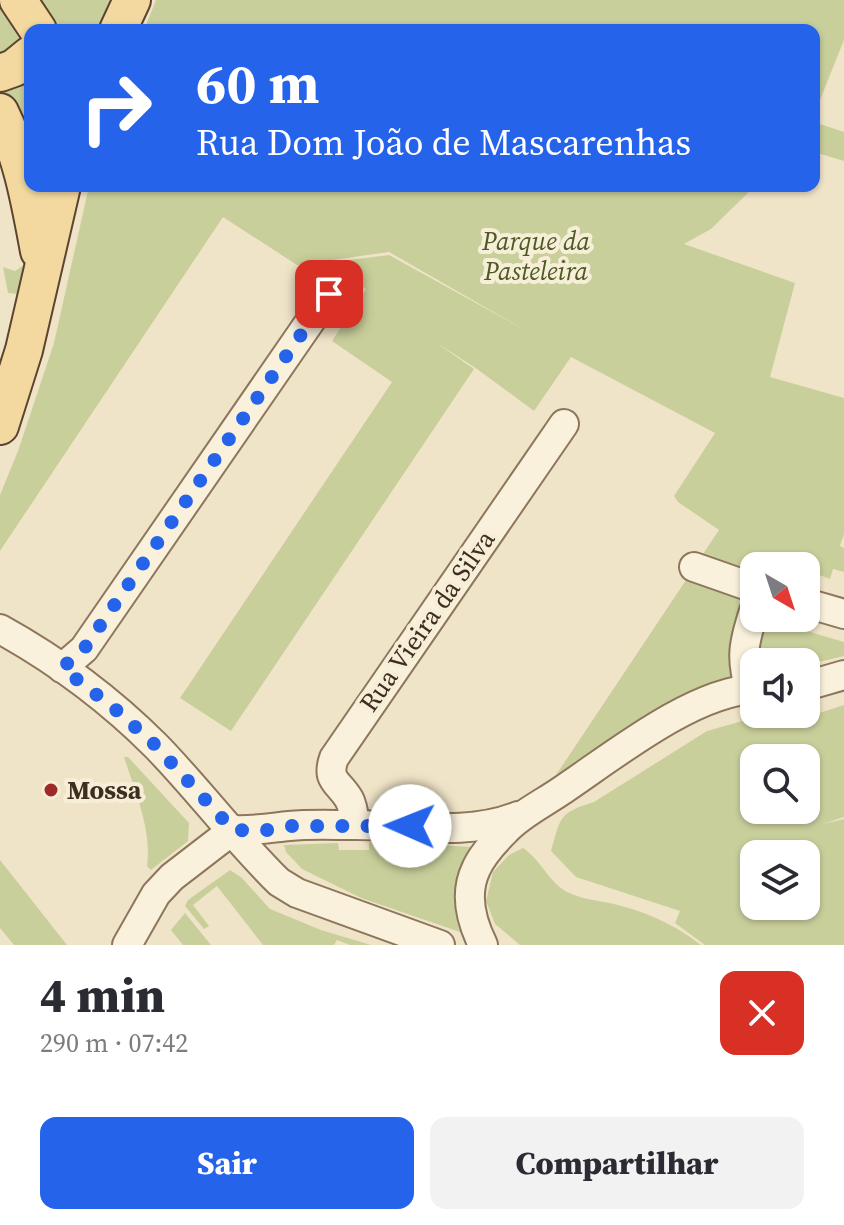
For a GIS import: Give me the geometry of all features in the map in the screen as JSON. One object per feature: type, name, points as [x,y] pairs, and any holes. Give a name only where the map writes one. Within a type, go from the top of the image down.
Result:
[{"type":"main road","points":[[18,0],[34,24]]},
{"type":"main road","points":[[121,24],[132,0]]},
{"type":"main road","points":[[0,73],[24,60]]},
{"type":"main road","points":[[0,112],[12,136],[24,178]]},
{"type":"main road","points":[[27,192],[42,269]]},
{"type":"main road","points":[[0,426],[24,350],[61,192]]},
{"type":"street","points":[[62,668],[84,649],[329,294]]},
{"type":"street","name":"Rua Vieira da Silva","points":[[355,825],[351,801],[332,778],[330,769],[334,758],[564,424]]},
{"type":"street","points":[[694,567],[740,583]]},
{"type":"street","points":[[820,607],[844,614]]},
{"type":"street","points":[[0,629],[62,668],[154,744],[279,882],[297,893],[440,945]]},
{"type":"street","points":[[820,682],[844,675]]},
{"type":"street","points":[[483,945],[469,906],[472,879],[477,866],[507,828],[669,719],[704,702],[740,692]]},
{"type":"street","points":[[127,945],[156,894],[172,877],[233,830],[355,825],[464,827],[505,822],[529,811]]},
{"type":"green space","points":[[0,0],[11,0],[24,31],[24,50],[0,66]]},
{"type":"green space","points":[[33,0],[119,0],[108,24],[46,24]]},
{"type":"green space","points":[[156,0],[844,0],[844,40],[820,100],[820,24],[146,24]]},
{"type":"green space","points":[[24,64],[24,172],[18,144],[0,108],[0,75]]},
{"type":"green space","points":[[820,124],[844,132],[844,161],[820,154]]},
{"type":"green space","points":[[0,130],[31,235],[26,295],[8,293],[3,267],[15,271],[24,265],[0,165]]},
{"type":"green space","points":[[28,192],[55,192],[42,254]]},
{"type":"green space","name":"Parque da Pasteleira","points":[[88,192],[749,192],[711,229],[684,244],[795,283],[770,377],[844,398],[844,534],[840,546],[844,548],[844,572],[833,569],[830,579],[820,575],[820,552],[740,552],[740,571],[699,560],[719,530],[674,496],[715,433],[571,357],[534,411],[477,369],[434,341],[474,369],[231,731],[180,698],[392,382],[332,341],[366,289],[325,263],[389,255],[525,330],[389,252],[297,265],[223,217],[0,551],[0,495],[54,343]]},
{"type":"green space","points":[[690,574],[740,590],[742,632],[734,674],[694,689],[552,781]]},
{"type":"green space","points":[[760,632],[810,632],[844,642],[844,656],[820,662],[820,648],[757,648]]},
{"type":"green space","points":[[844,705],[844,817],[823,824],[844,819],[844,945],[705,945],[675,923],[680,911],[576,877],[551,851],[560,823],[568,813],[594,802],[707,731],[740,722],[740,728],[820,728],[820,713]]},
{"type":"green space","points":[[124,757],[128,757],[189,823],[188,841],[151,870],[147,866],[145,824]]},
{"type":"green space","points":[[369,842],[473,847],[457,888],[455,909],[460,932],[361,898],[302,869],[286,852],[284,845],[338,843],[339,850],[369,850]]},
{"type":"green space","points":[[523,848],[567,892],[646,914],[680,930],[701,945],[520,945],[495,924],[486,901],[493,872],[509,855]]},
{"type":"green space","points":[[0,860],[67,945],[14,945],[0,928]]},
{"type":"green space","points":[[230,870],[242,878],[270,909],[321,930],[371,945],[350,945],[337,940],[334,945],[263,945],[217,886],[193,905],[209,926],[204,929],[185,906],[188,900]]},
{"type":"green space","points":[[185,913],[211,945],[183,945],[171,930]]},
{"type":"place","name":"Mossa","points":[[51,790]]},
{"type":"route","points":[[329,294],[84,649],[62,668],[154,744],[233,830],[261,831],[290,826],[410,826]]}]
